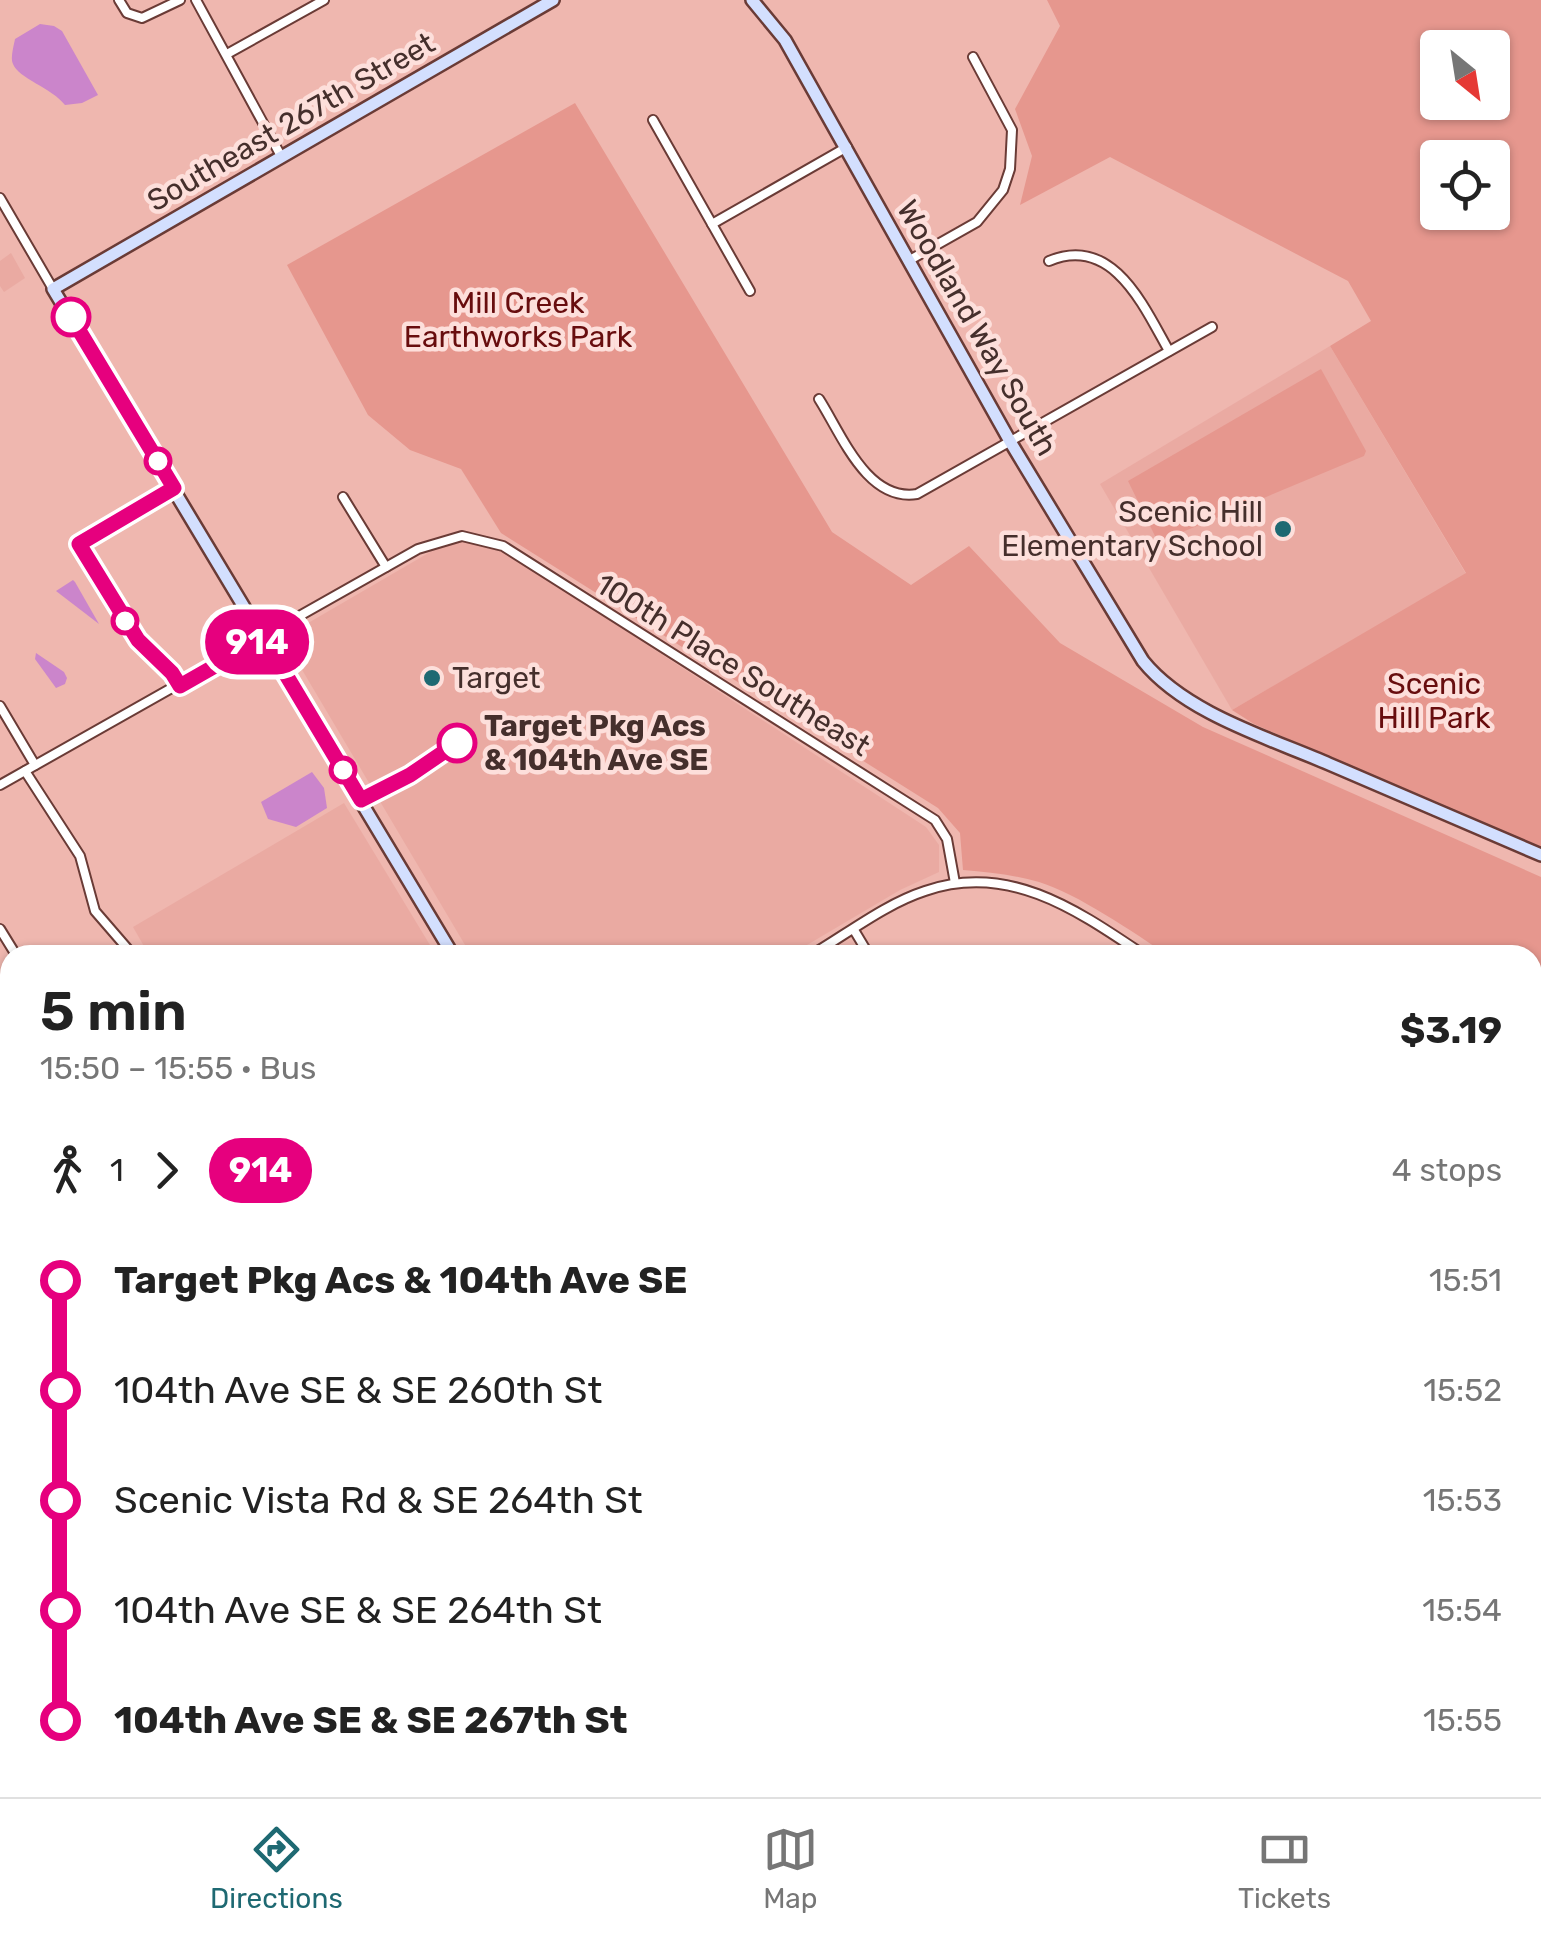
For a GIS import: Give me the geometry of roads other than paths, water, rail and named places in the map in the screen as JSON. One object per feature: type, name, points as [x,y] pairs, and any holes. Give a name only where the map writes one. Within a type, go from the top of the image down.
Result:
[{"type":"street","points":[[119,0],[127,13],[139,18],[148,18],[180,0]]},
{"type":"street","points":[[196,0],[281,156]]},
{"type":"street","points":[[226,54],[324,0]]},
{"type":"street","name":"Southeast 267th Street","points":[[54,288],[554,0]]},
{"type":"street","name":"Woodland Way South","points":[[752,0],[786,40],[1012,443],[1157,679],[1180,696],[1246,728],[1541,855]]},
{"type":"street","points":[[908,260],[977,222],[1003,190],[1010,169],[1012,130],[974,57]]},
{"type":"street","points":[[653,120],[750,290]]},
{"type":"street","points":[[712,224],[847,148]]},
{"type":"street","points":[[0,198],[448,945]]},
{"type":"street","points":[[1049,261],[1060,256],[1084,255],[1116,270],[1170,352]]},
{"type":"street","points":[[819,400],[878,486],[895,494],[910,495],[933,488],[1212,327]]},
{"type":"street","points":[[0,785],[386,567],[344,497]]},
{"type":"street","name":"100th Place Southeast","points":[[386,567],[442,540],[462,536],[502,546],[935,820],[947,839],[955,883]]},
{"type":"street","points":[[0,706],[35,765]]},
{"type":"street","points":[[26,770],[80,856],[95,911],[124,945]]},
{"type":"street","points":[[828,945],[913,896],[955,883],[988,882],[1027,888],[1084,915],[1129,945]]},
{"type":"street","points":[[854,930],[863,945]]},
{"type":"place","name":"Scenic Hill Elementary School","points":[[1283,529]]},
{"type":"place","name":"Target","points":[[432,678]]},
{"type":"place","name":"Target Pkg Acs & 104th Ave SE","points":[[457,743]]},
{"type":"park label","name":"Mill Creek Earthworks Park","points":[[518,320]]},
{"type":"park label","name":"Scenic Hill Park","points":[[1434,701]]}]
